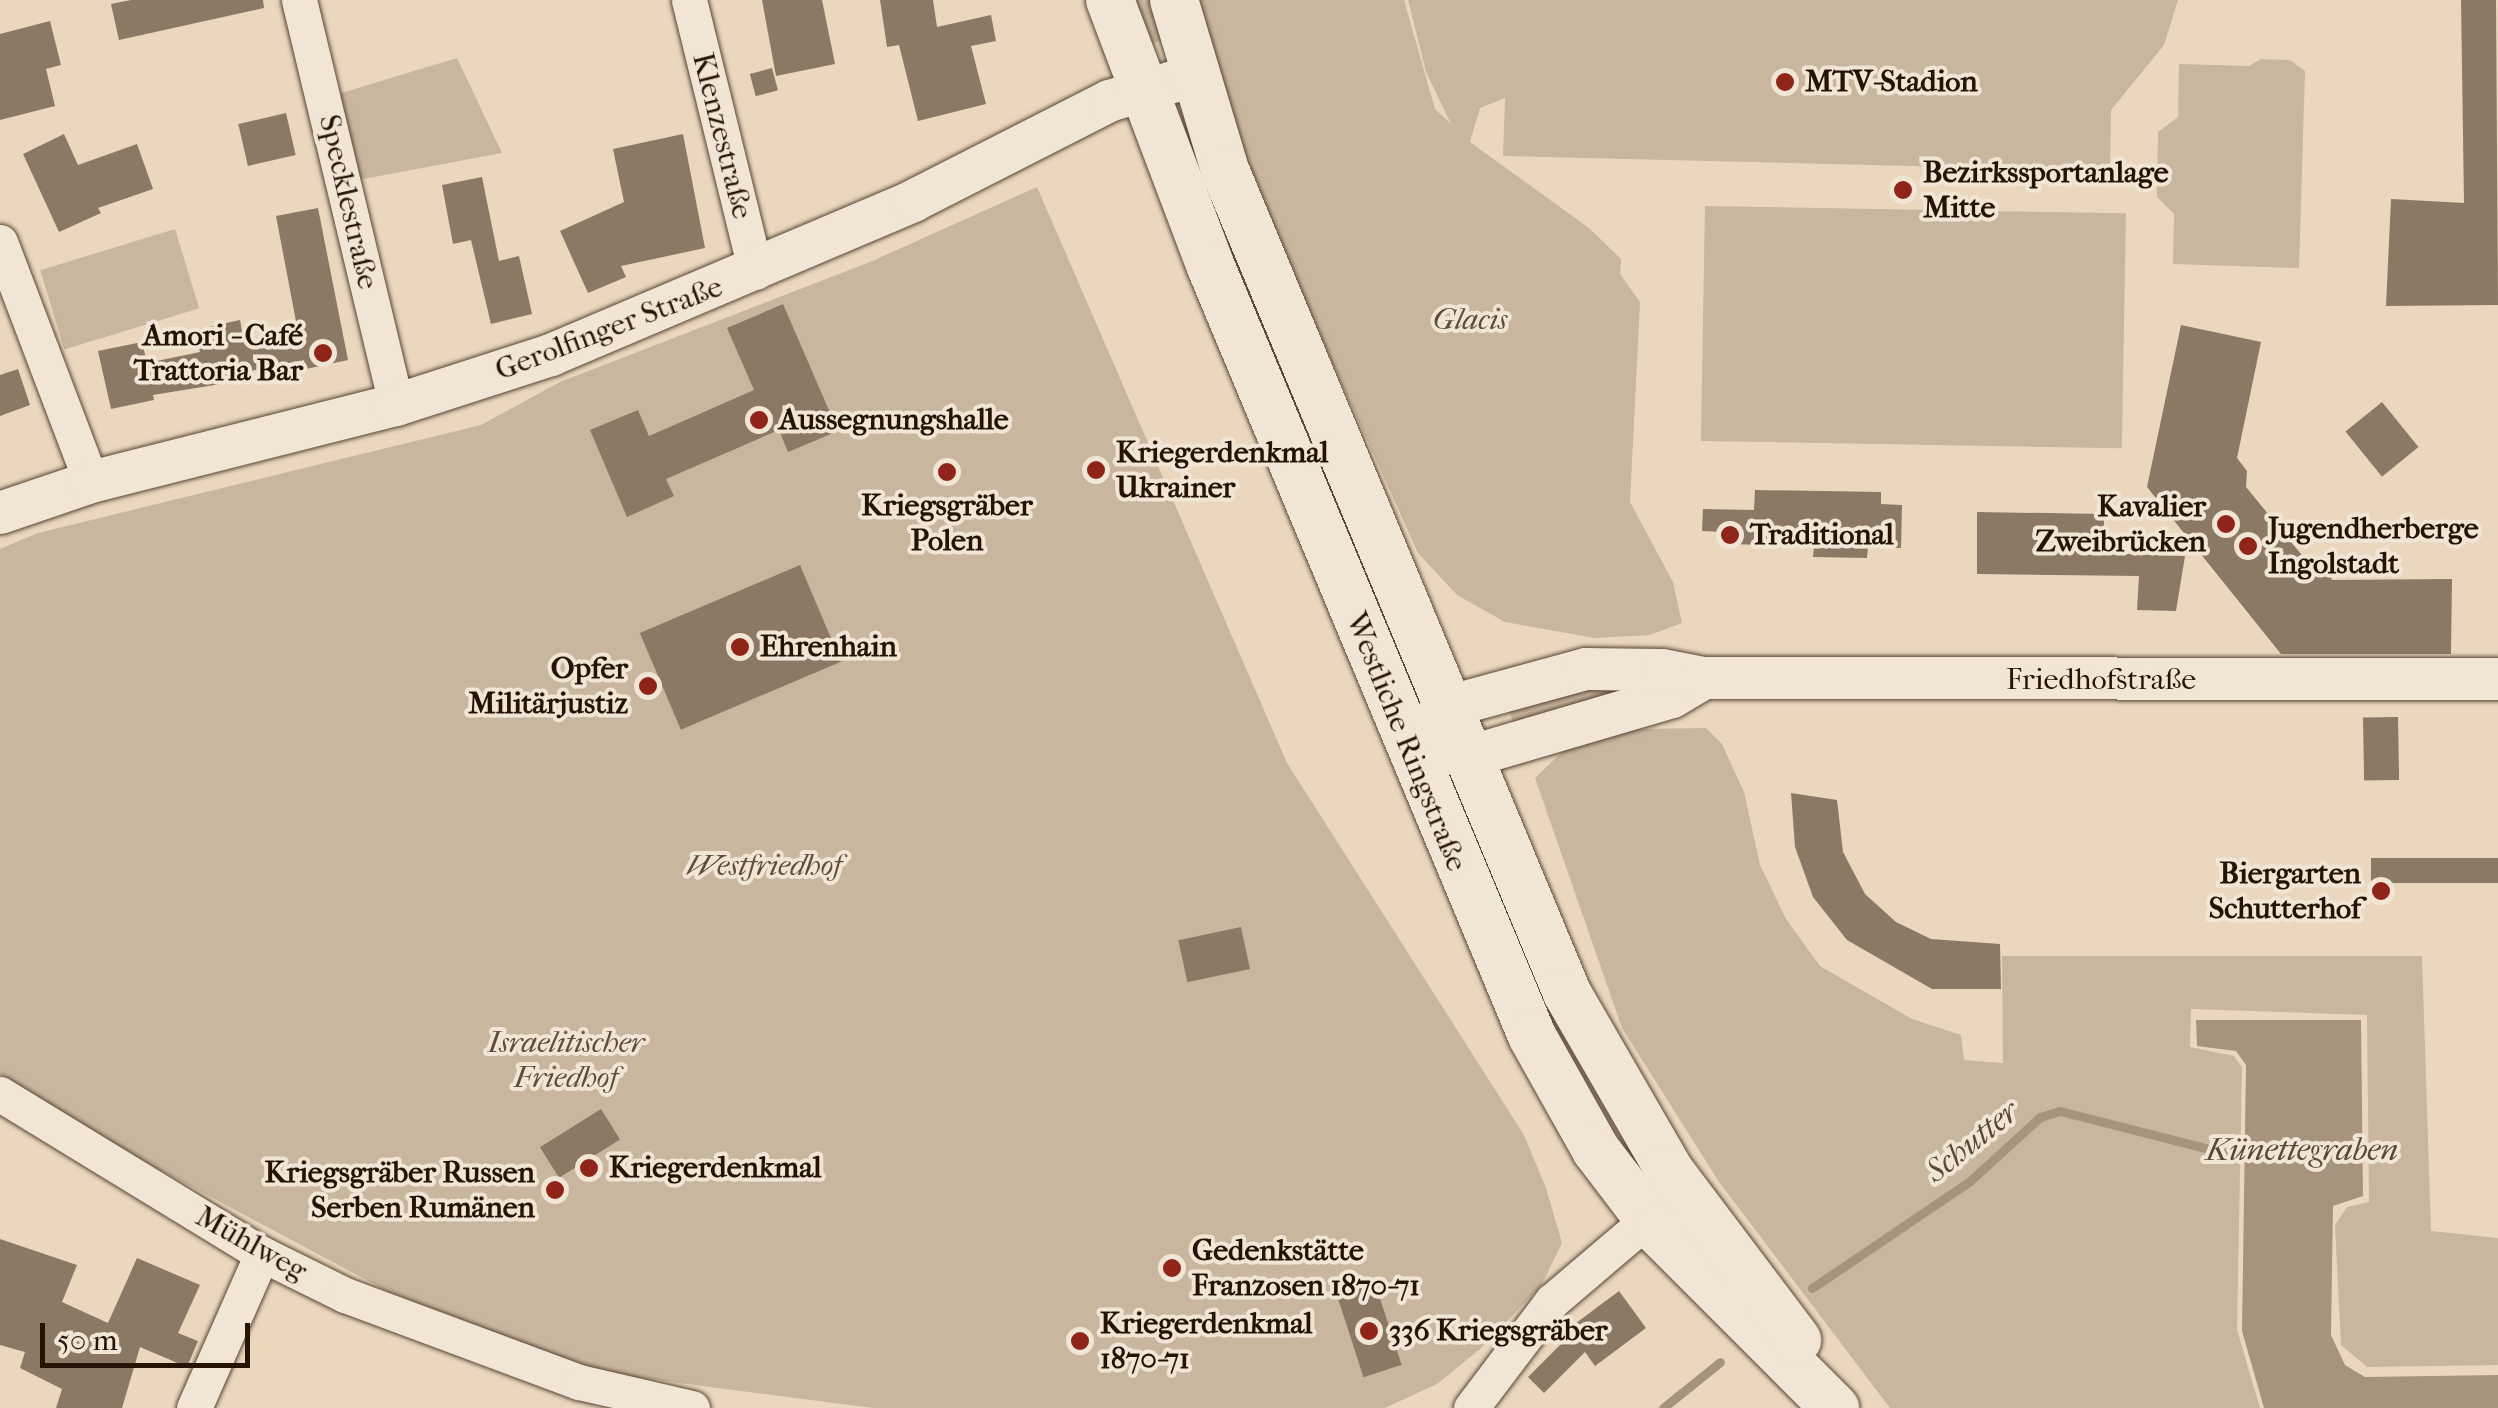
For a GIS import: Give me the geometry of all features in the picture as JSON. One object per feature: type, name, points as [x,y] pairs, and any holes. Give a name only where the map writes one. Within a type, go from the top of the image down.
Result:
[{"type":"main road","name":"Westliche Ringstraße","points":[[1110,0],[1140,90],[1517,1007],[1596,1150],[1665,1204],[1836,1407]]},
{"type":"main road","name":"Westliche Ringstraße","points":[[1174,0],[1193,76],[1447,707],[1567,993],[1665,1204]]},
{"type":"street","name":"Specklestraße","points":[[299,0],[396,405]]},
{"type":"street","name":"Klenzestraße","points":[[689,0],[756,272]]},
{"type":"street","name":"Gerolfinger Straße","points":[[0,513],[91,482],[396,405],[550,355],[756,272],[1140,90],[1193,76]]},
{"type":"street","points":[[0,242],[91,482]]},
{"type":"street","name":"Friedhofstraße","points":[[1407,744],[1447,707],[1586,669],[1704,678],[2498,678]]},
{"type":"street","name":"Friedhofstraße","points":[[1407,744],[1468,757],[1672,696],[1704,678]]},
{"type":"street","name":"Mühlweg","points":[[0,1094],[262,1254],[454,1338],[580,1382],[692,1408]]},
{"type":"street","points":[[1471,1408],[1552,1301],[1665,1204]]},
{"type":"street","points":[[194,1408],[262,1254]]},
{"type":"green space","points":[[1129,0],[1153,0],[1165,40],[1139,46]]},
{"type":"green space","name":"Glacis","points":[[1200,0],[1404,0],[1435,109],[1451,124],[1426,72],[1408,0],[2178,0],[2164,45],[2111,110],[2110,171],[1503,156],[1505,98],[1480,108],[1470,142],[1589,228],[1621,259],[1620,274],[1640,302],[1630,502],[1673,582],[1682,623],[1650,635],[1595,638],[1505,622],[1457,595],[1418,553],[1269,222],[1227,110]]},
{"type":"green space","points":[[457,58],[502,153],[358,180],[338,94]]},
{"type":"green space","points":[[2261,59],[2290,60],[2305,71],[2299,268],[2173,264],[2174,214],[2157,197],[2158,132],[2178,117],[2179,64],[2249,66]]},
{"type":"green space","name":"Westfriedhof","points":[[1037,187],[1287,763],[1524,1135],[1546,1188],[1562,1243],[1541,1286],[1480,1349],[1437,1384],[1385,1408],[873,1408],[602,1373],[391,1293],[130,1154],[0,1074],[0,549],[38,533],[481,425],[560,382],[870,262]]},
{"type":"green space","points":[[1705,206],[2126,213],[2122,448],[1701,441]]},
{"type":"green space","points":[[175,229],[199,308],[64,350],[40,270]]},
{"type":"green space","points":[[1239,274],[1262,301],[1412,666],[1404,670]]},
{"type":"green space","points":[[1661,680],[1516,730],[1508,707],[1608,685]]},
{"type":"green space","points":[[1706,728],[1722,744],[1744,792],[1760,865],[1786,919],[1820,966],[1912,1019],[1961,1035],[1964,1060],[2003,1063],[2002,956],[2422,956],[2431,1231],[2498,1238],[2498,1365],[2367,1367],[2341,1345],[2335,1225],[2347,1207],[2369,1202],[2367,1015],[2191,1009],[2190,1047],[2234,1056],[2242,1067],[2237,1330],[2260,1408],[1890,1408],[1719,1182],[1622,1028],[1535,778],[1564,750],[1636,729]]},
{"type":"green space","points":[[1505,920],[1637,1147],[1622,1157],[1558,1048]]},
{"type":"water","name":"Künettegraben","points":[[2196,1020],[2361,1020],[2363,1196],[2333,1206],[2331,1335],[2345,1365],[2365,1377],[2498,1375],[2498,1408],[2264,1408],[2242,1331],[2246,1065],[2236,1051],[2197,1046]]},
{"type":"building","points":[[131,0],[263,0],[264,8],[119,40],[111,4]]},
{"type":"building","points":[[762,0],[822,0],[835,64],[776,76]]},
{"type":"building","points":[[880,0],[933,0],[937,27],[991,15],[996,41],[971,46],[986,104],[918,121],[899,45],[887,47]]},
{"type":"building","points":[[2461,0],[2496,0],[2498,305],[2386,306],[2391,199],[2464,203]]},
{"type":"building","points":[[50,21],[61,65],[46,69],[55,106],[0,120],[0,34]]},
{"type":"building","points":[[772,68],[778,90],[756,96],[750,74]]},
{"type":"building","points":[[286,113],[296,155],[248,166],[238,124]]},
{"type":"building","points":[[64,134],[78,165],[137,144],[153,189],[98,208],[101,213],[59,232],[23,154]]},
{"type":"building","points":[[683,134],[705,248],[621,266],[626,277],[588,293],[560,231],[624,202],[613,149]]},
{"type":"building","points":[[482,177],[499,261],[519,256],[532,314],[491,324],[471,240],[453,244],[442,185]]},
{"type":"building","points":[[318,208],[348,360],[306,369],[304,360],[250,371],[252,379],[153,395],[154,400],[111,409],[98,351],[142,342],[147,363],[200,352],[195,330],[240,320],[244,343],[298,332],[276,216]]},
{"type":"building","name":"Aussegnungshalle","points":[[783,304],[838,431],[788,452],[779,430],[666,479],[674,496],[627,517],[590,430],[638,410],[649,436],[754,390],[727,328]]},
{"type":"building","name":"Kavalier Zweibrücken","points":[[2181,325],[2261,342],[2237,458],[2247,471],[2246,487],[2305,559],[2325,565],[2332,580],[2452,579],[2451,654],[2281,654],[2147,487]]},
{"type":"building","points":[[18,369],[30,405],[0,416],[0,375]]},
{"type":"building","points":[[2382,402],[2419,447],[2382,477],[2345,432]]},
{"type":"building","points":[[1755,490],[1881,492],[1881,504],[1902,505],[1901,548],[1868,547],[1867,558],[1813,557],[1814,546],[1723,544],[1723,532],[1702,531],[1703,509],[1754,510]]},
{"type":"building","points":[[1977,512],[2104,514],[2104,553],[2185,556],[2176,611],[2137,610],[2139,576],[1977,574]]},
{"type":"building","name":"Ehrenhain","points":[[800,565],[841,662],[681,730],[640,633]]},
{"type":"building","points":[[2398,717],[2399,780],[2364,781],[2363,718]]},
{"type":"building","points":[[1791,793],[1837,800],[1843,852],[1865,894],[1896,922],[1931,939],[2000,944],[2001,989],[1932,989],[1847,940],[1813,897],[1795,847]]},
{"type":"building","points":[[2371,858],[2498,858],[2498,883],[2371,883]]},
{"type":"building","points":[[1241,927],[1250,969],[1187,982],[1178,940]]},
{"type":"building","points":[[601,1109],[620,1140],[559,1178],[540,1147]]},
{"type":"building","points":[[0,1239],[77,1265],[62,1302],[108,1323],[137,1258],[200,1285],[178,1333],[198,1341],[187,1367],[140,1347],[122,1408],[56,1408],[62,1389],[20,1368],[25,1352],[0,1345]]},
{"type":"building","name":"336 Kriegsgräber","points":[[1375,1283],[1402,1365],[1364,1377],[1337,1295]]},
{"type":"building","points":[[1619,1291],[1646,1328],[1595,1366],[1585,1352],[1544,1393],[1528,1377],[1571,1334],[1568,1329]]},
{"type":"waterway","name":"Schutter","points":[[1812,1288],[1970,1181],[2040,1117],[2060,1111],[2249,1159]]},
{"type":"waterway","name":"Schutter","points":[[1663,1408],[1720,1362]]},
{"type":"place","name":"MTV-Stadion","points":[[1785,82]]},
{"type":"place","name":"Bezirkssportanlage Mitte","points":[[1903,190]]},
{"type":"place","name":"Amori - Café Trattoria Bar","points":[[323,353]]},
{"type":"place","name":"Aussegnungshalle","points":[[759,420]]},
{"type":"place","name":"Kriegerdenkmal Ukrainer","points":[[1096,470]]},
{"type":"place","name":"Kriegsgräber Polen","points":[[947,472]]},
{"type":"place","name":"Kavalier Zweibrücken","points":[[2226,524]]},
{"type":"place","name":"Traditional","points":[[1730,535]]},
{"type":"place","name":"Jugendherberge Ingolstadt","points":[[2248,546]]},
{"type":"place","name":"Ehrenhain","points":[[740,647]]},
{"type":"place","name":"Opfer Militärjustiz","points":[[648,686]]},
{"type":"place","name":"Biergarten Schutterhof","points":[[2381,891]]},
{"type":"place","name":"Kriegerdenkmal","points":[[589,1168]]},
{"type":"place","name":"Kriegsgräber Russen Serben Rumänen","points":[[555,1190]]},
{"type":"place","name":"Gedenkstätte Franzosen 1870-71","points":[[1172,1268]]},
{"type":"place","name":"336 Kriegsgräber","points":[[1369,1331]]},
{"type":"place","name":"Kriegerdenkmal 1870-71","points":[[1080,1341]]},
{"type":"park label","name":"Israelitischer Friedhof","points":[[566,1060]]}]
